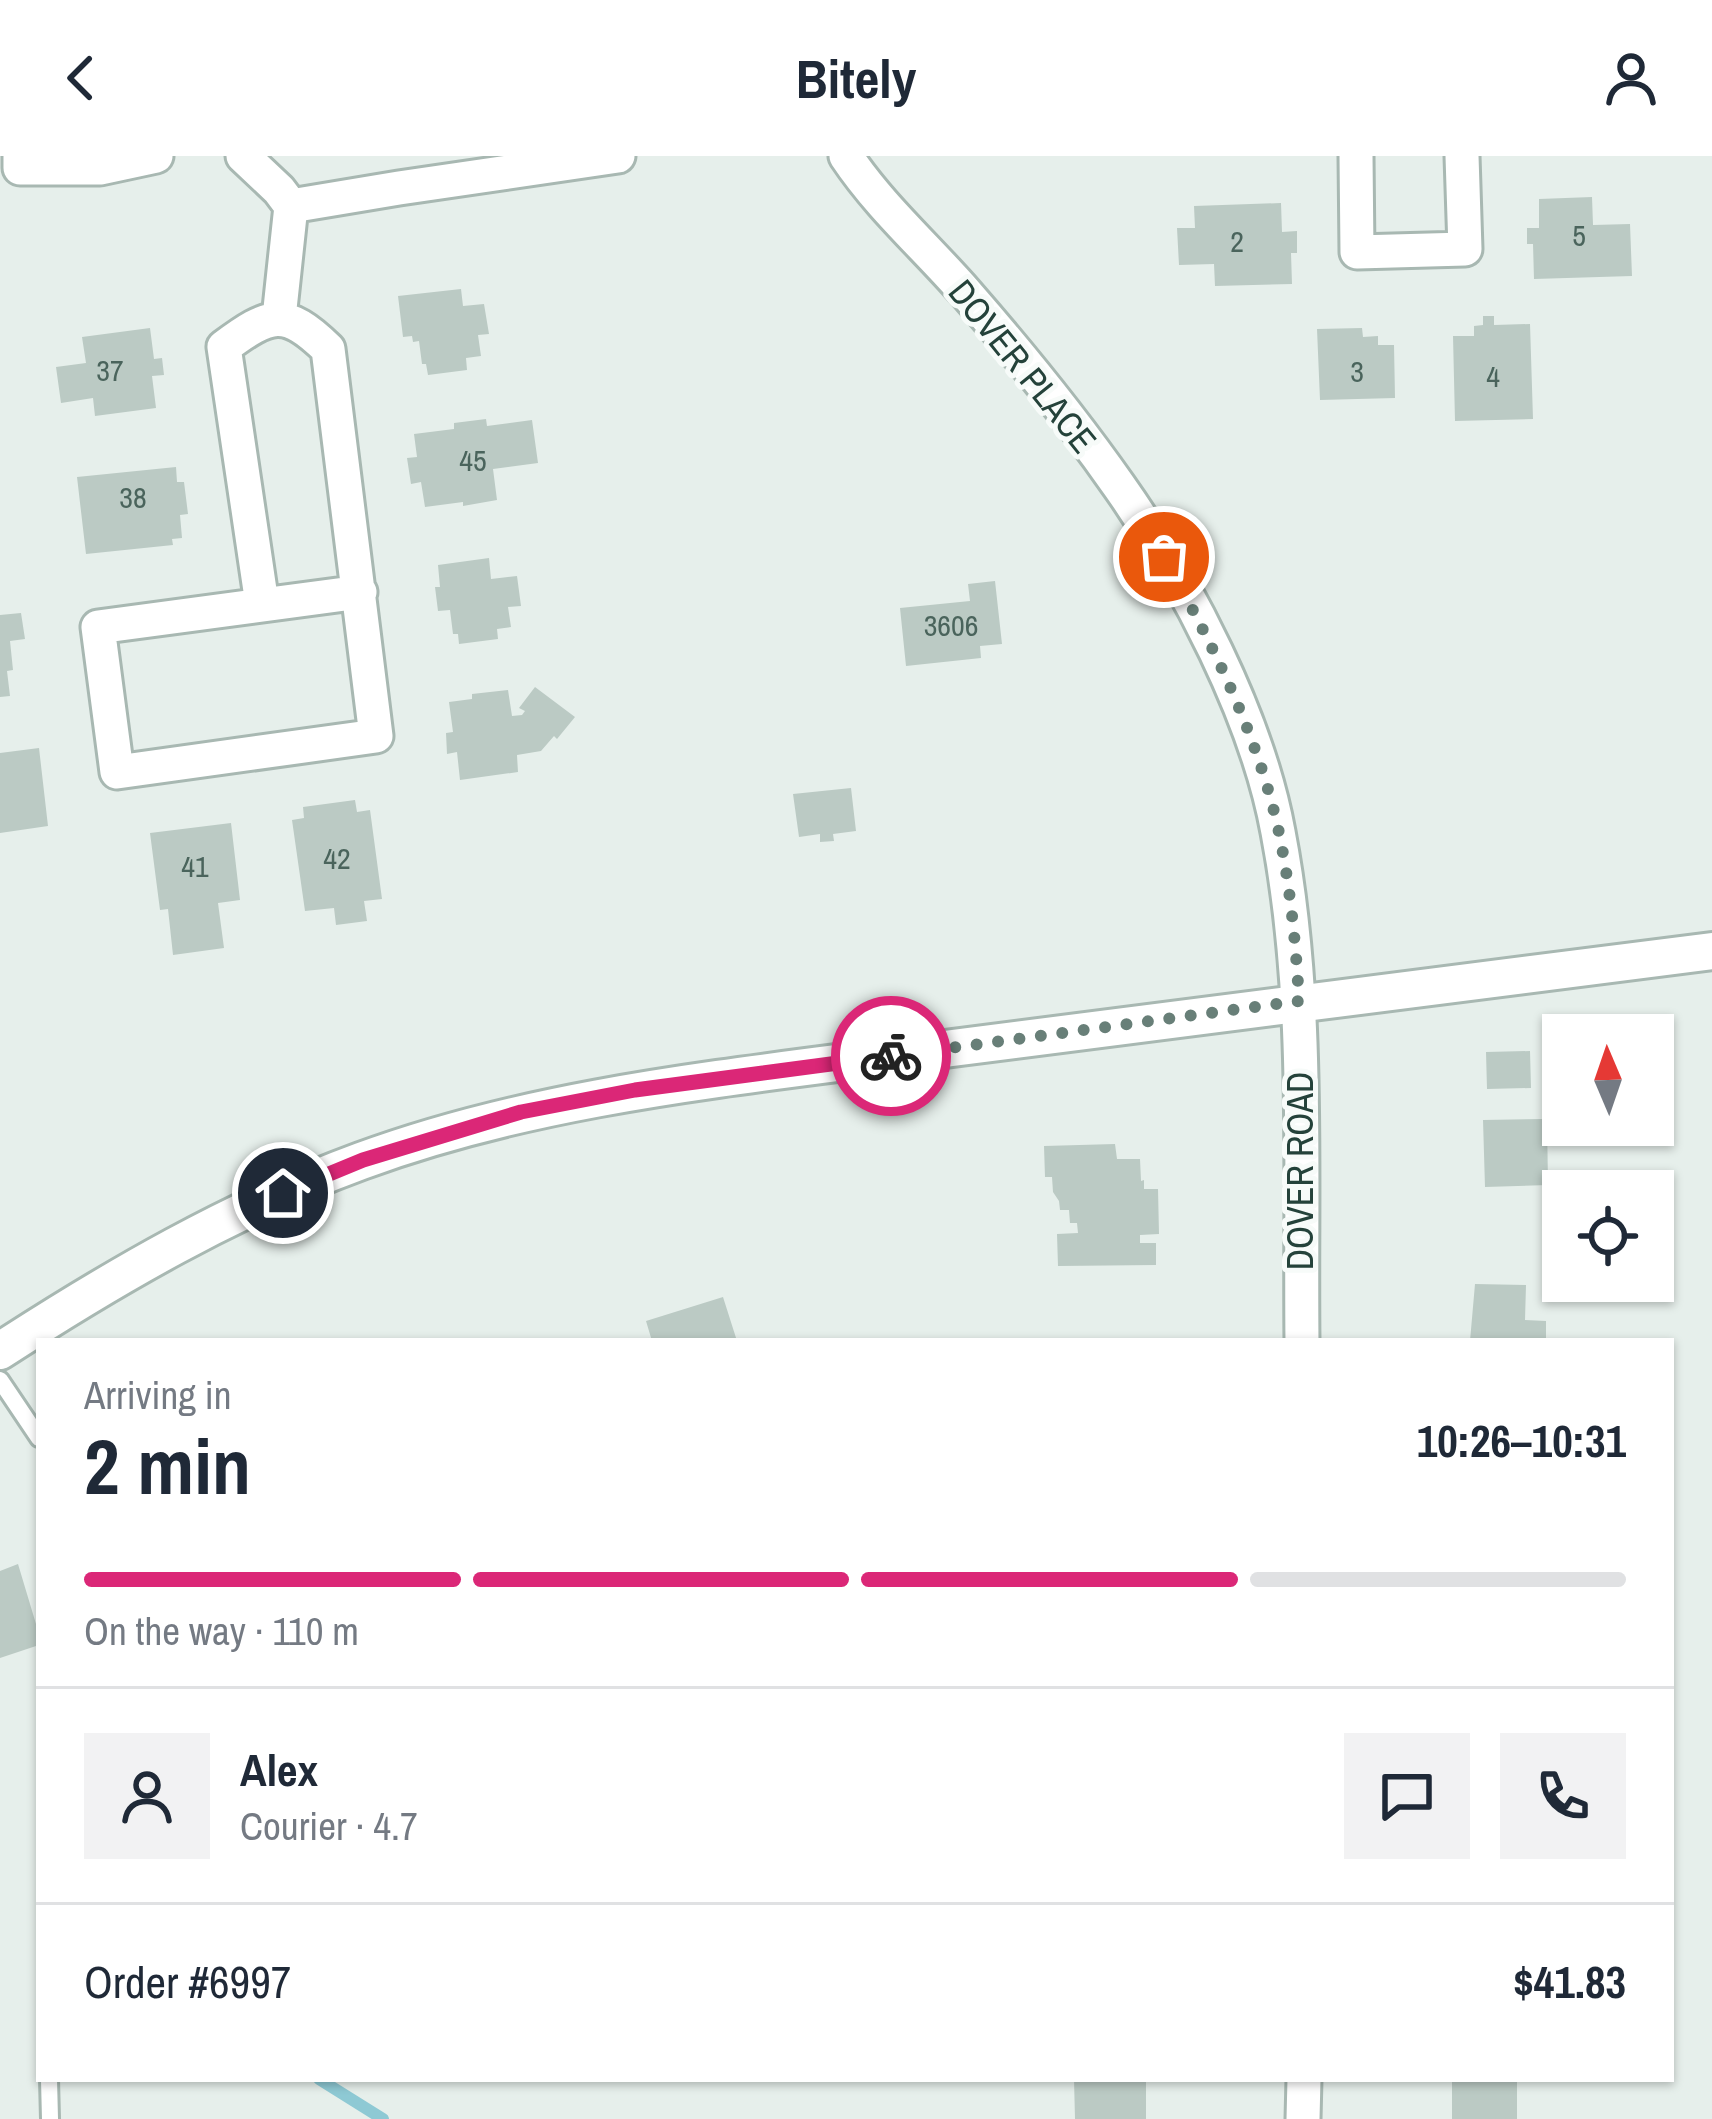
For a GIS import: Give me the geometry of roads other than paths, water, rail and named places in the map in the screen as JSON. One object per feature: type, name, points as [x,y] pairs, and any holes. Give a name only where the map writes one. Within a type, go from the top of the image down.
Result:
[{"type":"street","points":[[20,156],[20,168],[100,168],[156,156]]},
{"type":"street","points":[[243,156],[291,206],[279,318]]},
{"type":"street","points":[[291,206],[399,172],[618,156]]},
{"type":"street","name":"DOVER PLACE","points":[[846,156],[1032,372],[1120,488],[1204,628],[1241,712],[1278,828],[1299,1001]]},
{"type":"street","points":[[1356,156],[1357,252],[1465,249],[1462,156]]},
{"type":"street","points":[[262,604],[224,347],[254,325],[279,318],[307,329],[328,349],[359,592],[376,736],[117,772],[98,627],[359,592]]},
{"type":"street","points":[[0,1351],[166,1250],[283,1193],[363,1160],[521,1112],[635,1090],[1712,951]]},
{"type":"street","name":"DOVER ROAD","points":[[1299,1001],[1301,1338]]},
{"type":"street","points":[[1304,2082],[1304,2119]]},
{"type":"lane","points":[[0,1380],[36,1434]]},
{"type":"lane","points":[[49,2082],[50,2119]]},
{"type":"waterway","points":[[324,2082],[383,2119]]}]
